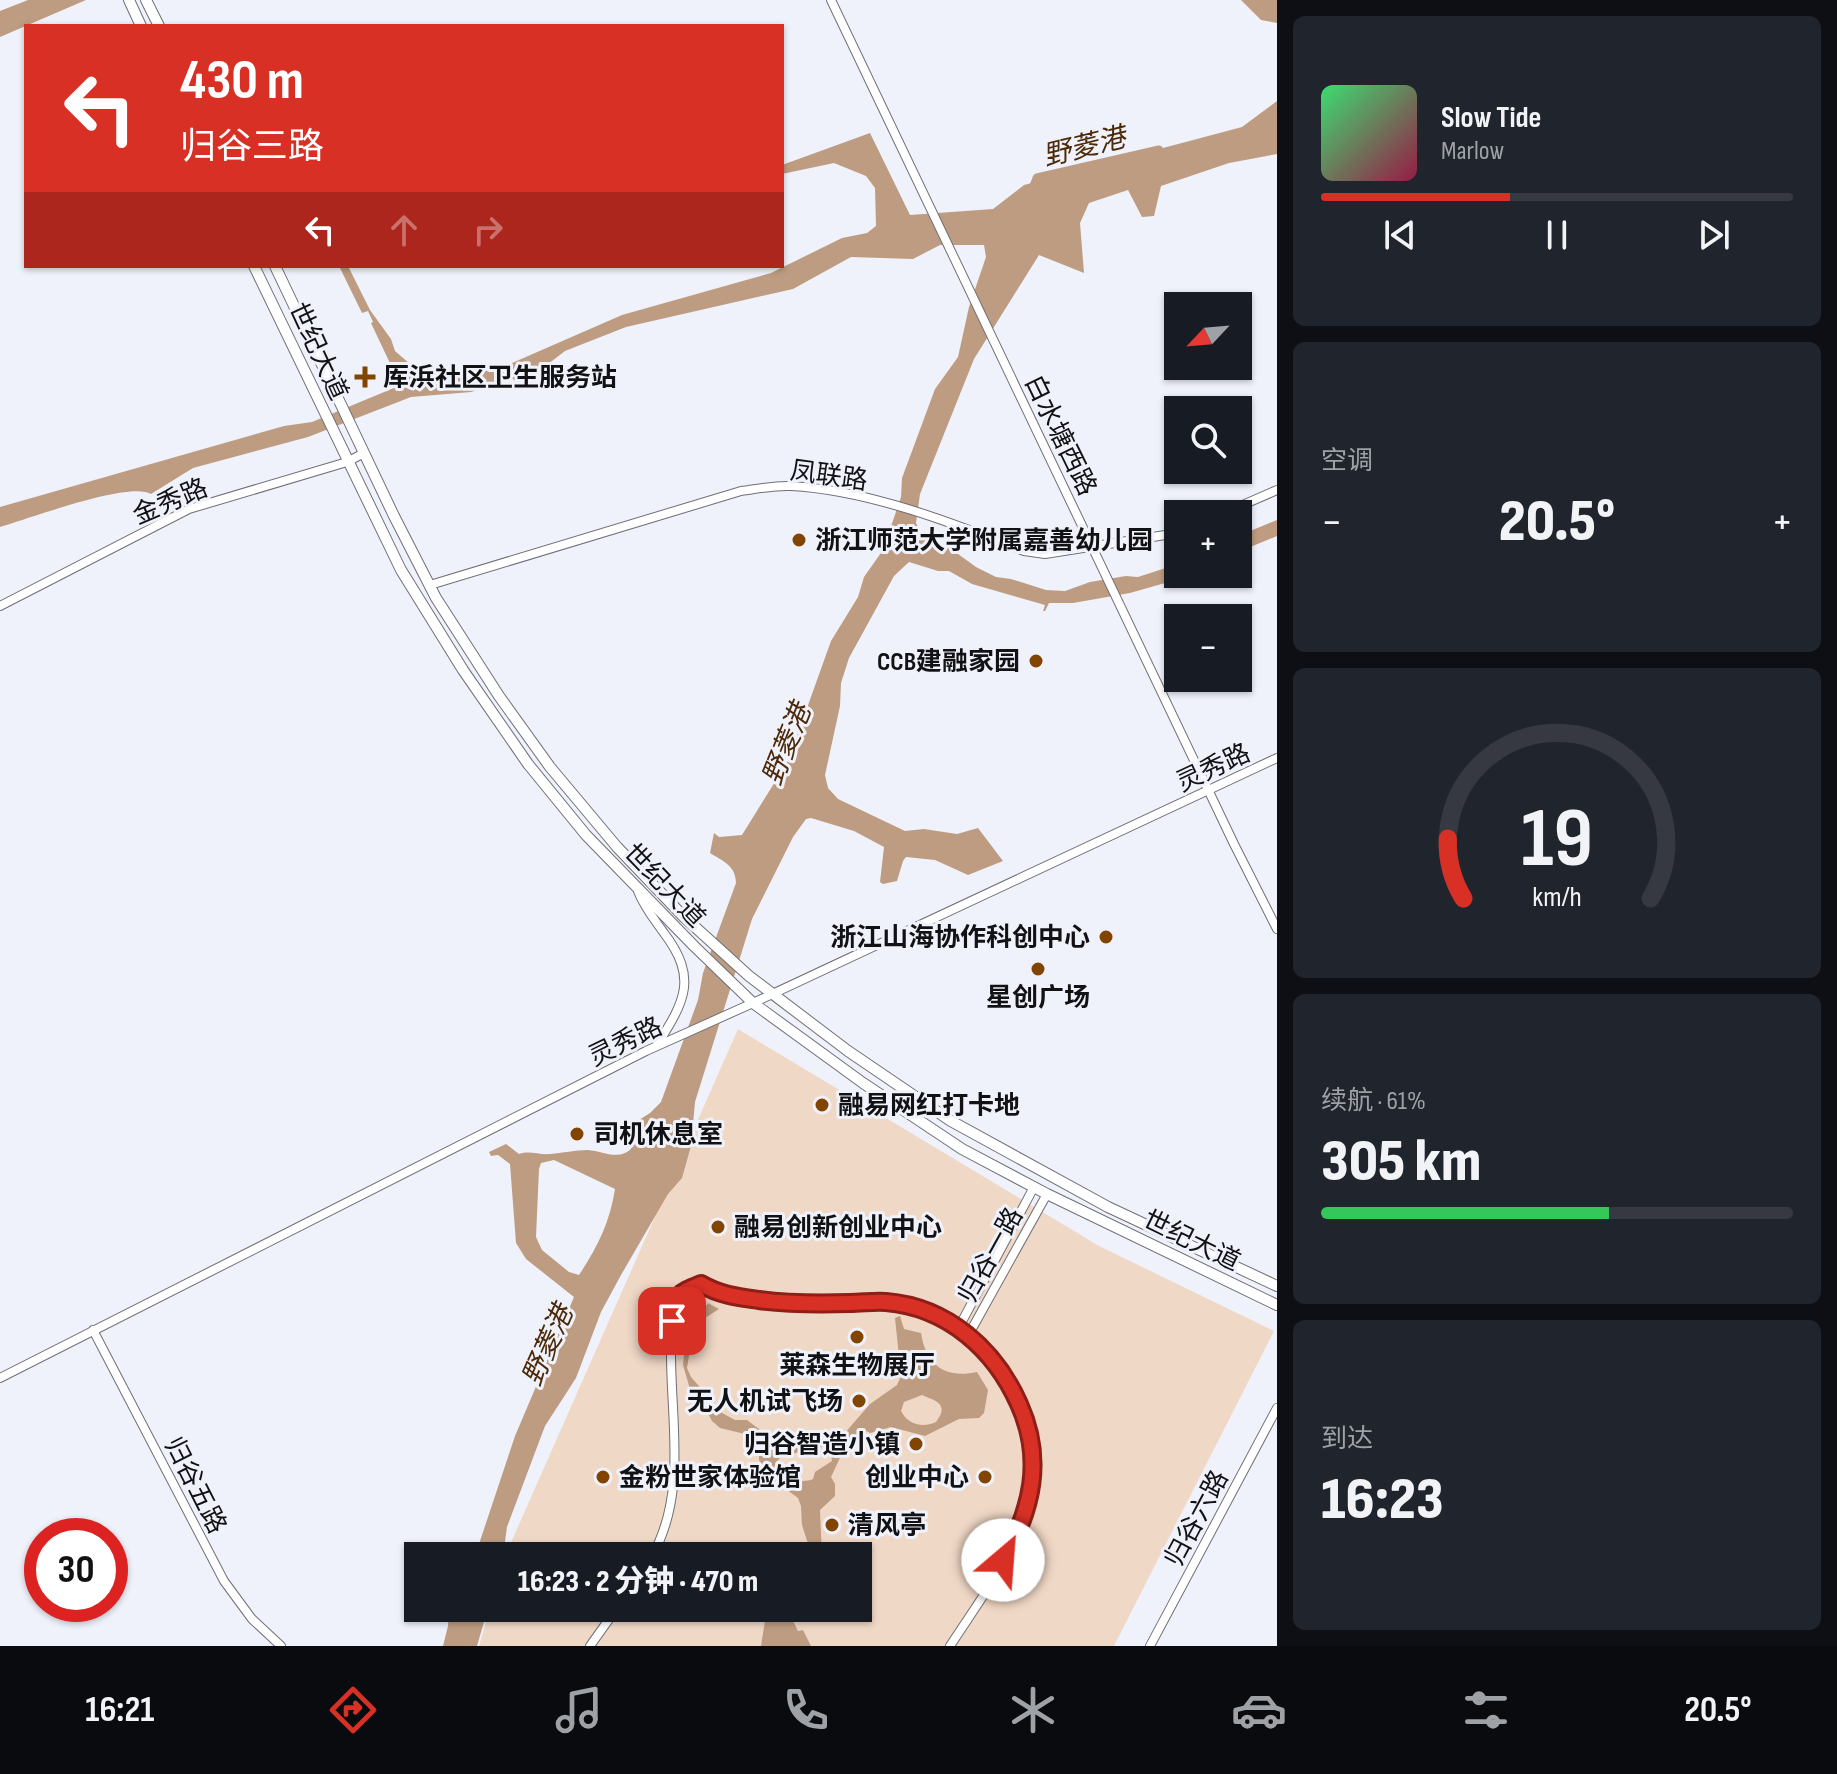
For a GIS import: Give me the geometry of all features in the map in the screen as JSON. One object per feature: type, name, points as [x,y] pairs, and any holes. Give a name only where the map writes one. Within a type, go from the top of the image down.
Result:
[{"type":"main road","points":[[129,0],[140,24]]},
{"type":"main road","points":[[146,0],[158,24]]},
{"type":"main road","name":"世纪大道","points":[[255,268],[401,570],[463,670],[528,764],[586,835],[694,946],[753,1003],[863,1083],[962,1149],[1047,1194],[1277,1305]]},
{"type":"main road","name":"世纪大道","points":[[276,268],[430,585],[499,696],[550,767],[617,847],[705,937],[749,976],[848,1051],[951,1121],[1108,1207],[1277,1286]]},
{"type":"street","name":"白水塘西路","points":[[831,0],[1277,929]]},
{"type":"street","name":"金秀路","points":[[0,606],[189,509],[347,462],[364,453]]},
{"type":"street","name":"凤联路","points":[[430,585],[741,491],[787,485],[828,490],[890,505],[1024,551],[1045,554],[1164,535]]},
{"type":"street","points":[[1252,501],[1277,490]]},
{"type":"street","name":"灵秀路","points":[[0,1378],[656,1046],[1277,758]]},
{"type":"street","points":[[636,887],[643,905],[675,948],[685,968],[684,991],[675,1017],[656,1046]]},
{"type":"street","name":"归谷一路","points":[[959,1327],[1034,1187]]},
{"type":"street","name":"归谷一路","points":[[969,1334],[1047,1194]]},
{"type":"street","points":[[658,1542],[666,1521],[675,1475],[671,1385],[673,1304],[681,1292],[701,1284],[720,1295],[789,1304],[886,1302],[919,1309],[959,1327],[985,1350],[1009,1382],[1026,1420],[1033,1460],[1030,1501],[1018,1534],[950,1646]]},
{"type":"street","name":"归谷五路","points":[[93,1330],[224,1581],[252,1619],[281,1646]]},
{"type":"street","name":"归谷六路","points":[[1150,1646],[1277,1408]]},
{"type":"street","points":[[590,1646],[607,1622]]},
{"type":"shaded area","points":[[28,0],[86,0],[24,24],[0,37],[0,11]]},
{"type":"shaded area","points":[[1241,0],[1277,0],[1277,23],[1261,20]]},
{"type":"shaded area","points":[[1277,101],[1277,154],[1229,163],[1161,186],[1154,216],[1142,217],[1128,190],[1089,203],[1080,223],[1084,273],[1039,255],[974,359],[920,494],[916,523],[924,538],[947,546],[996,577],[1046,590],[1065,591],[1090,582],[1138,577],[1164,569],[1164,583],[1073,603],[1049,603],[1043,611],[1045,605],[972,584],[949,571],[938,571],[909,562],[894,576],[849,658],[841,683],[840,706],[825,775],[828,788],[838,799],[905,831],[924,829],[957,834],[978,828],[1003,861],[968,875],[935,860],[906,857],[897,881],[883,884],[880,882],[884,847],[854,831],[806,819],[793,837],[752,919],[695,1102],[691,1146],[682,1178],[668,1194],[621,1275],[601,1312],[576,1378],[545,1426],[507,1527],[505,1542],[480,1542],[515,1436],[574,1297],[526,1259],[516,1243],[510,1164],[498,1155],[491,1156],[489,1152],[506,1144],[519,1154],[588,1150],[626,1153],[631,1149],[631,1125],[661,1102],[736,883],[731,868],[710,853],[714,833],[719,837],[742,835],[788,761],[831,641],[858,597],[864,577],[883,550],[901,497],[902,478],[935,389],[958,357],[969,307],[986,257],[984,245],[940,245],[913,259],[851,257],[793,289],[626,327],[565,351],[543,368],[537,384],[524,389],[513,379],[471,392],[411,397],[308,437],[193,468],[151,494],[139,491],[101,497],[0,527],[0,507],[284,426],[312,422],[401,385],[401,379],[396,376],[368,311],[362,313],[340,268],[349,268],[395,351],[425,377],[505,366],[622,315],[771,273],[842,238],[867,233],[876,226],[875,188],[866,176],[834,163],[784,174],[784,164],[870,133],[910,215],[993,209],[1024,185],[1242,127]],"holes":[[[554,1160],[615,1189],[602,1234],[579,1275],[569,1272],[542,1250],[536,1237],[541,1163]]]},
{"type":"shaded area","points":[[1277,520],[1277,536],[1252,546],[1252,530]]},
{"type":"shaded area","name":"归谷智造小镇","points":[[738,1029],[1099,1246],[1274,1331],[1114,1646],[479,1646],[486,1622],[872,1622],[872,1542],[511,1542]]},
{"type":"shaded area","points":[[708,1303],[719,1309],[694,1325],[687,1368],[691,1377],[713,1408],[735,1420],[747,1420],[782,1446],[802,1445],[844,1434],[870,1404],[897,1385],[901,1376],[895,1318],[900,1316],[904,1329],[921,1333],[927,1354],[939,1367],[955,1373],[977,1372],[988,1390],[984,1413],[979,1418],[959,1419],[925,1436],[891,1427],[870,1433],[867,1431],[845,1447],[831,1477],[835,1484],[835,1496],[820,1510],[821,1542],[807,1542],[798,1498],[768,1476],[752,1438],[720,1428],[690,1389],[683,1365],[687,1322],[703,1311]],"holes":[[[922,1395],[936,1401],[941,1407],[940,1416],[936,1422],[926,1425],[916,1424],[901,1411],[904,1402]],[[826,1446],[832,1461],[815,1472],[813,1479],[808,1481],[790,1478],[778,1467],[777,1461],[782,1456]]]},
{"type":"shaded area","points":[[448,1622],[484,1622],[477,1646],[443,1646]]},
{"type":"shaded area","points":[[765,1622],[794,1622],[798,1631],[803,1630],[811,1646],[761,1646]]},
{"type":"waterway","name":"野菱港","points":[[1031,194],[1037,178],[1159,150]]},
{"type":"place","name":"厍浜社区卫生服务站","points":[[365,377]]},
{"type":"place","name":"浙江师范大学附属嘉善幼儿园","points":[[799,540]]},
{"type":"place","name":"CCB建融家园","points":[[1036,661]]},
{"type":"place","name":"浙江山海协作科创中心","points":[[1106,937]]},
{"type":"place","name":"星创广场","points":[[1038,969]]},
{"type":"place","name":"融易网红打卡地","points":[[822,1105]]},
{"type":"place","name":"司机休息室","points":[[577,1134]]},
{"type":"place","name":"融易创新创业中心","points":[[718,1227]]},
{"type":"place","name":"莱森生物展厅","points":[[857,1337]]},
{"type":"place","name":"无人机试飞场","points":[[859,1401]]},
{"type":"place","name":"归谷智造小镇","points":[[916,1444]]},
{"type":"place","name":"金粉世家体验馆","points":[[603,1477]]},
{"type":"place","name":"创业中心","points":[[985,1477]]},
{"type":"place","name":"清风亭","points":[[832,1525]]},
{"type":"route","points":[[672,1321],[673,1304],[681,1292],[701,1284],[720,1295],[789,1304],[886,1302],[919,1309],[969,1334],[1009,1382],[1026,1420],[1033,1460],[1030,1501],[1018,1534],[1003,1560]]}]
